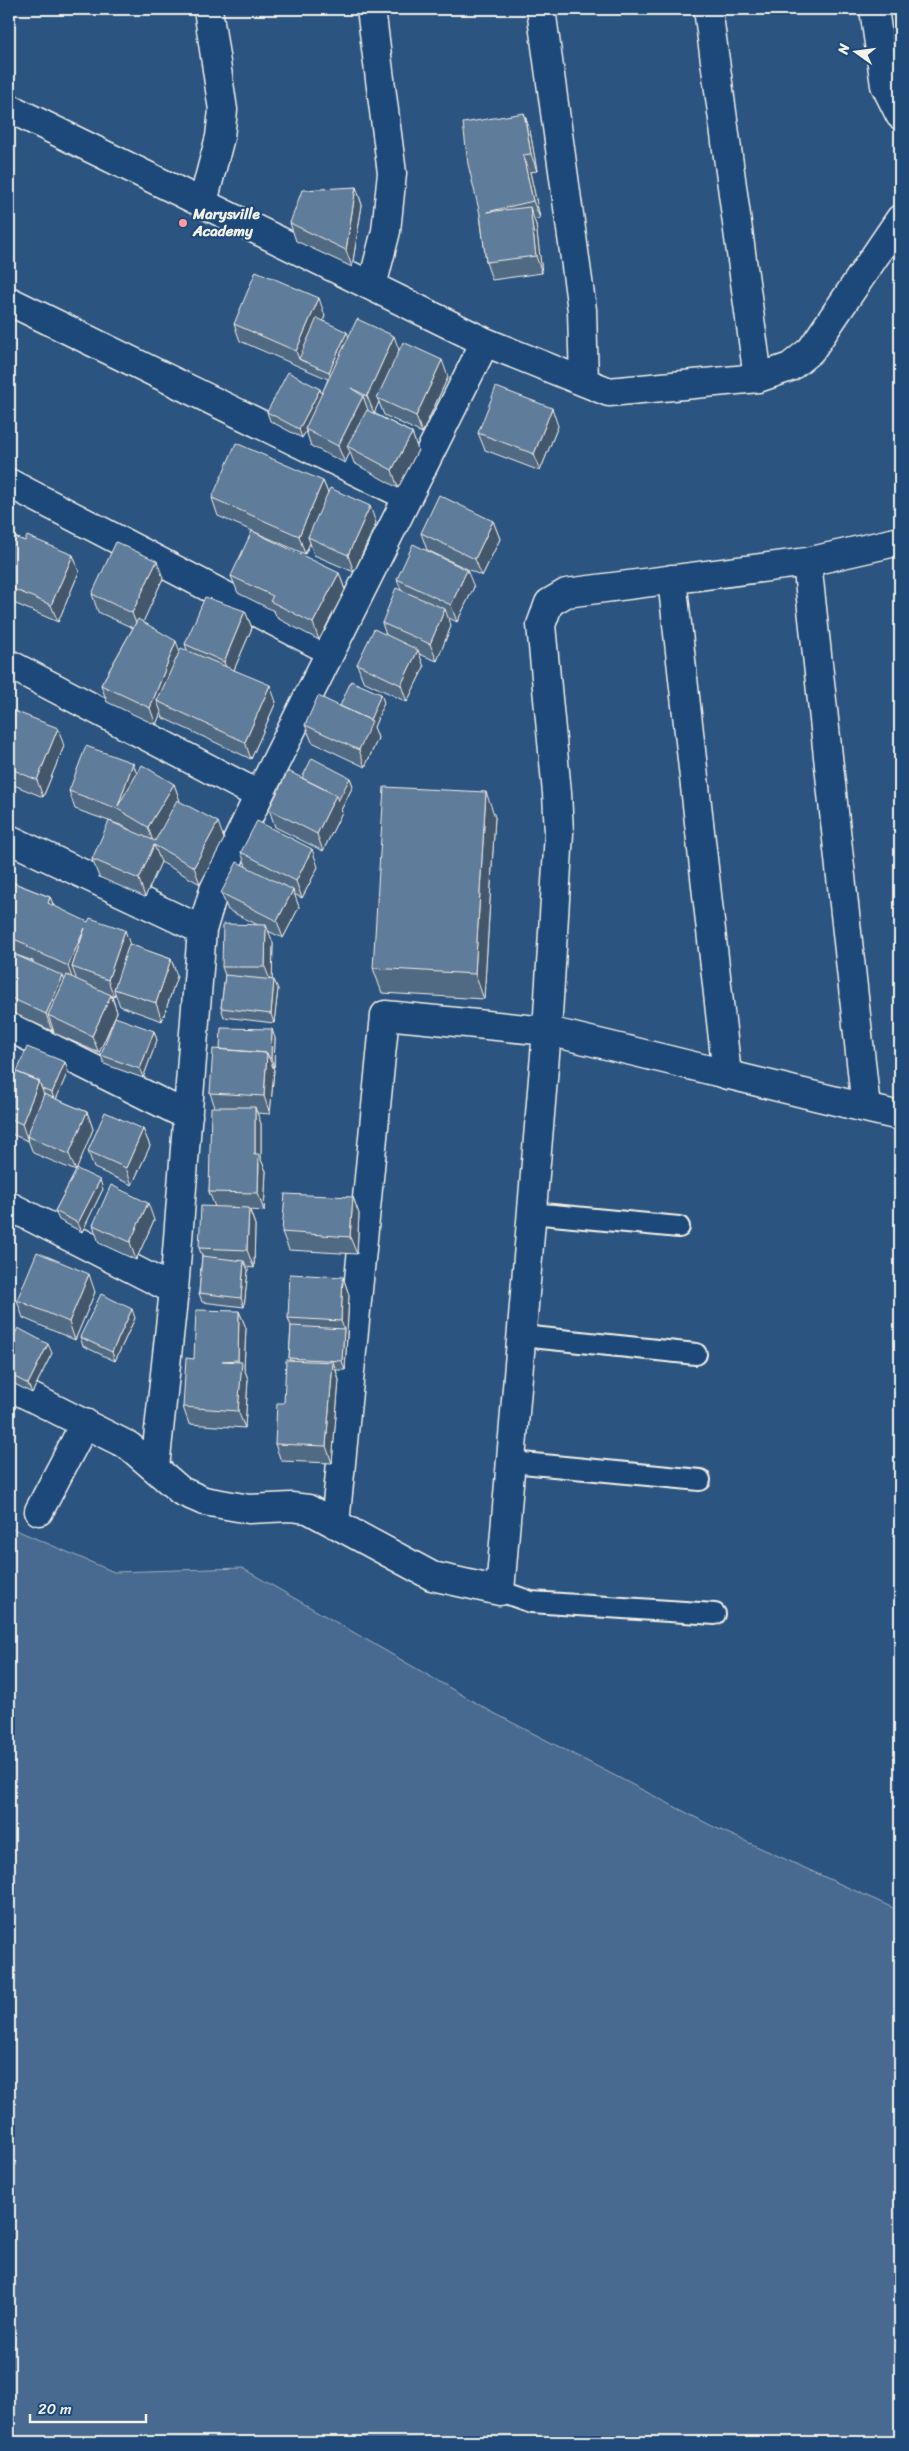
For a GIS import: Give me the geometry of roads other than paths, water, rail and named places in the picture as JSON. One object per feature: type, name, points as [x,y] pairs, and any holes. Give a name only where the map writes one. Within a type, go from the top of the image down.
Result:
[{"type":"street","points":[[203,202],[220,137],[223,110],[208,9]]},
{"type":"street","points":[[371,9],[392,173],[386,230],[372,286]]},
{"type":"street","points":[[541,9],[582,310],[584,382]]},
{"type":"street","points":[[708,9],[758,378]]},
{"type":"street","points":[[874,9],[884,85],[900,116]]},
{"type":"street","points":[[9,108],[485,342],[609,392],[758,378],[790,367],[811,350],[900,219]]},
{"type":"street","points":[[9,301],[407,496]]},
{"type":"street","points":[[155,1467],[174,1290],[202,930],[214,890],[259,796],[485,342]]},
{"type":"street","points":[[9,483],[331,651]]},
{"type":"street","points":[[9,1386],[129,1446],[181,1490],[204,1501],[249,1509],[291,1507],[308,1509],[432,1576],[500,1591],[547,1030],[559,833],[557,793],[540,625],[549,603],[566,593],[807,562],[900,541]]},
{"type":"street","points":[[807,562],[866,1108]]},
{"type":"street","points":[[672,579],[727,1075]]},
{"type":"street","points":[[9,664],[259,796]]},
{"type":"street","points":[[9,839],[202,930]]},
{"type":"street","points":[[335,1524],[385,1015],[547,1030],[900,1116]]},
{"type":"street","points":[[9,1027],[188,1116]]},
{"type":"street","points":[[9,1206],[174,1290]]},
{"type":"street","points":[[39,1512],[85,1423]]},
{"type":"lane","points":[[532,1213],[679,1227]]},
{"type":"lane","points":[[522,1336],[696,1354]]},
{"type":"lane","points":[[512,1462],[700,1480]]},
{"type":"lane","points":[[500,1591],[531,1602],[715,1614]]},
{"type":"place","name":"Marysville Academy","points":[[183,223]]}]
